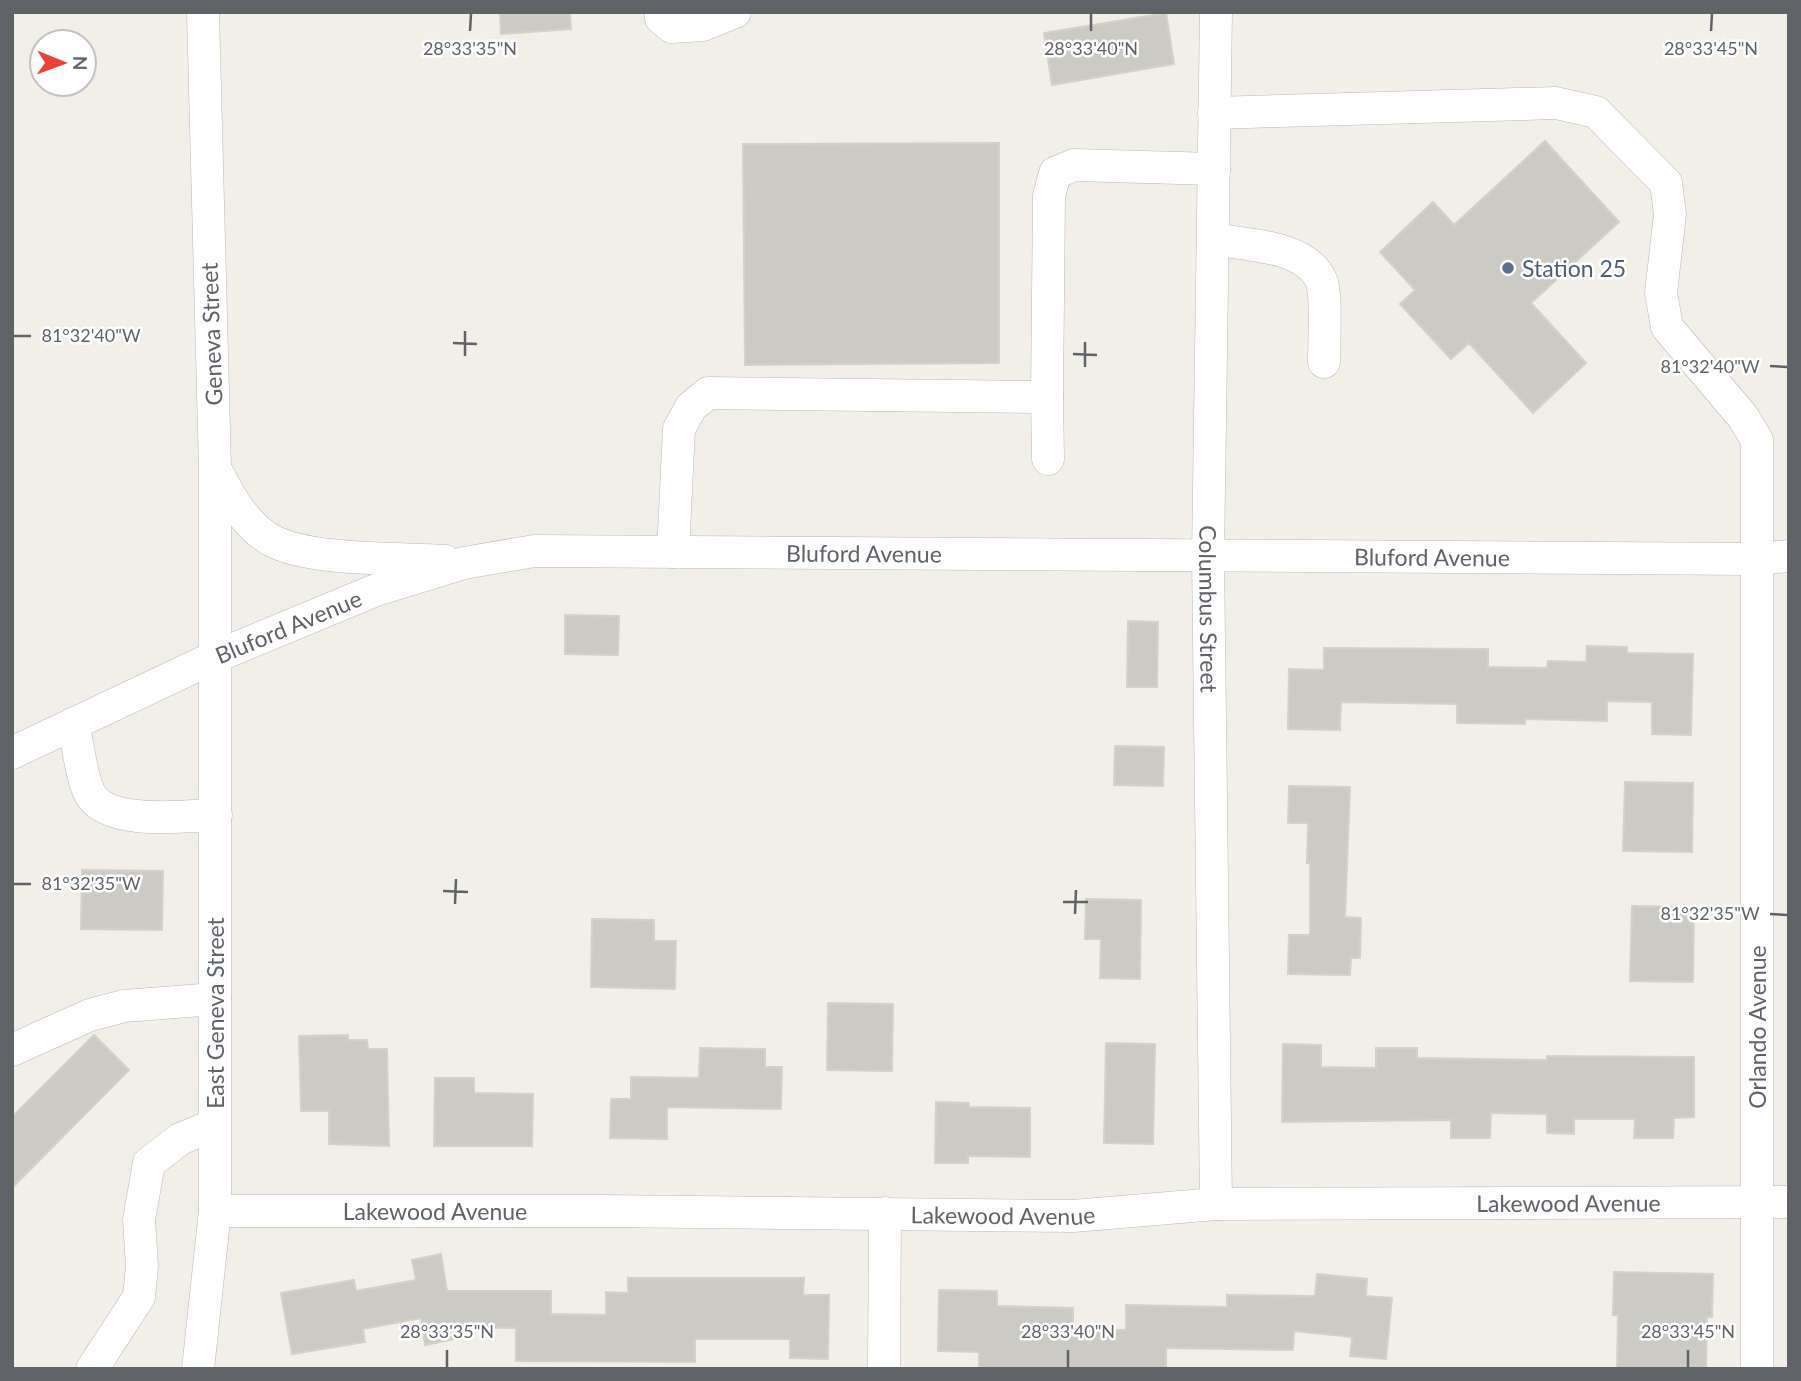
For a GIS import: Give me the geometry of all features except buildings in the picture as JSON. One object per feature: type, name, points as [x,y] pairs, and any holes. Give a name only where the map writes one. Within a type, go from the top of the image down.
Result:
[{"type":"street","name":"Geneva Street","points":[[203,12],[217,656]]},
{"type":"street","points":[[661,12],[661,18],[672,27],[703,25],[735,12]]},
{"type":"street","name":"Columbus Street","points":[[1216,12],[1208,557],[1216,1204]]},
{"type":"street","name":"Orlando Avenue","points":[[1214,113],[1556,103],[1596,112],[1666,183],[1670,214],[1661,293],[1667,327],[1744,417],[1757,440],[1757,1369]]},
{"type":"street","points":[[1048,459],[1049,196],[1055,173],[1074,165],[1214,169]]},
{"type":"street","points":[[1213,239],[1288,253],[1312,265],[1322,282],[1324,362]]},
{"type":"street","points":[[673,552],[679,429],[691,407],[708,393],[1047,397]]},
{"type":"street","points":[[215,468],[229,496],[252,524],[272,540],[318,552],[464,563]]},
{"type":"street","name":"Bluford Avenue","points":[[12,753],[217,656],[376,590],[464,563],[534,551],[1757,559],[1789,562]]},
{"type":"street","name":"Bluford Avenue","points":[[1757,559],[1789,556]]},
{"type":"street","name":"East Geneva Street","points":[[198,1369],[215,1211],[217,656]]},
{"type":"street","points":[[73,724],[91,794],[108,811],[140,816],[216,815]]},
{"type":"street","points":[[12,1050],[90,1015],[112,1009],[215,999]]},
{"type":"street","points":[[92,1369],[139,1297],[142,1266],[139,1220],[149,1163],[180,1139],[214,1125]]},
{"type":"street","name":"Lakewood Avenue","points":[[215,1211],[1073,1216],[1216,1204],[1789,1202]]},
{"type":"street","points":[[884,1369],[885,1213]]},
{"type":"place","name":"Station 25","points":[[1508,268]]}]
